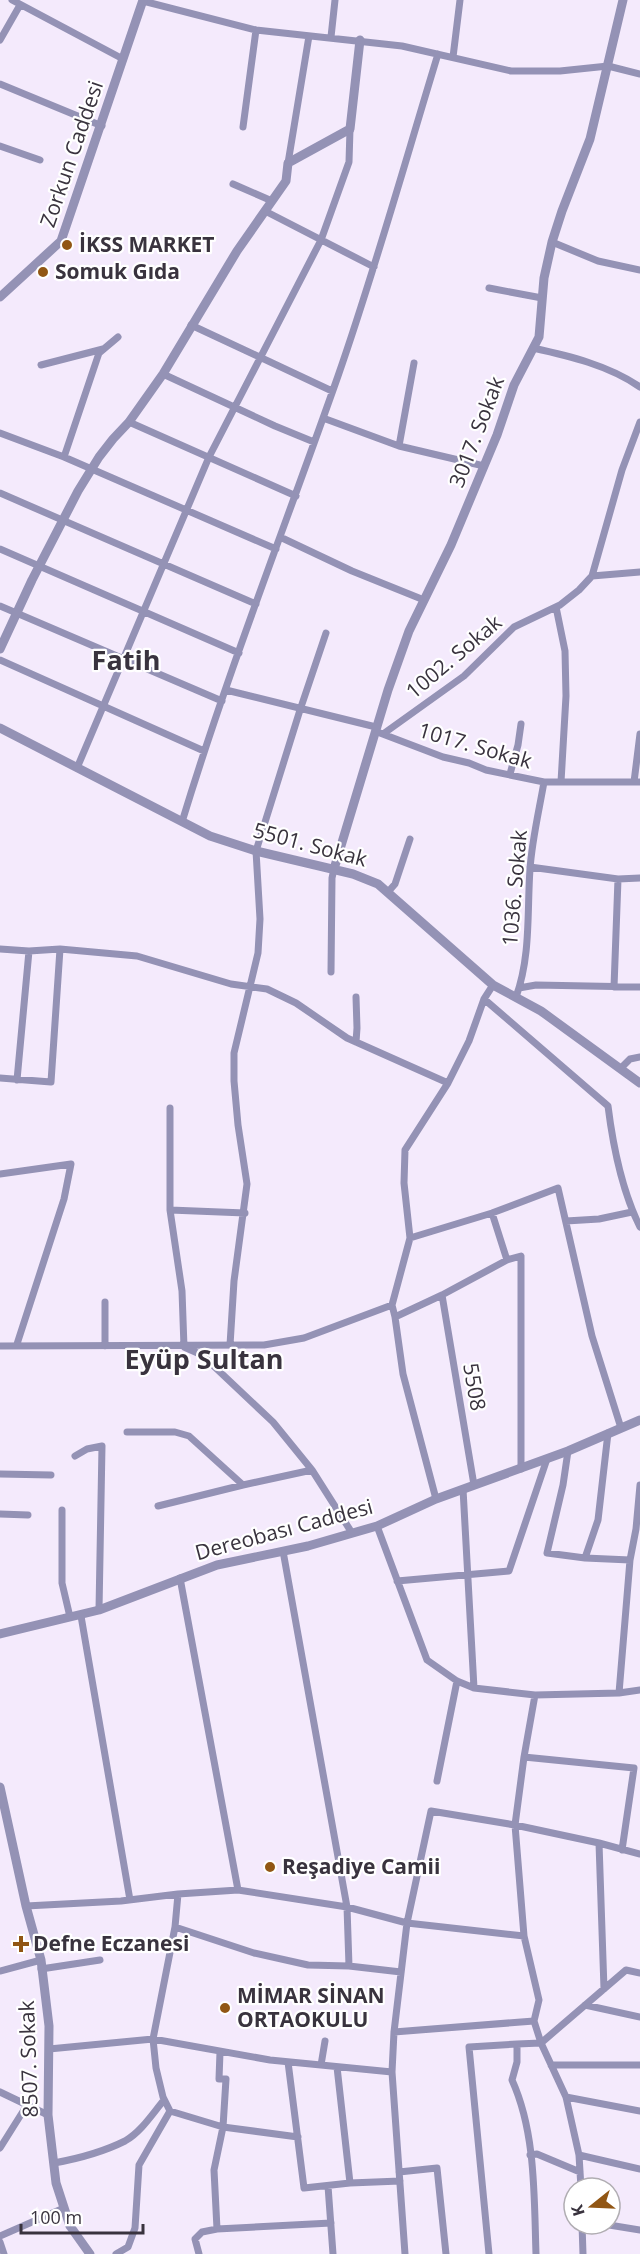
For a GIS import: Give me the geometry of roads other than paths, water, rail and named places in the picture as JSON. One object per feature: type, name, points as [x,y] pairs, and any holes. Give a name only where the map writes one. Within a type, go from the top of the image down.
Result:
[{"type":"street","points":[[12,0],[123,59]]},
{"type":"street","points":[[331,37],[335,0]]},
{"type":"street","points":[[453,57],[460,0]]},
{"type":"street","name":"3017. Sokak","points":[[334,869],[409,631],[451,545],[514,385],[538,337],[552,242],[590,140],[623,0]]},
{"type":"street","points":[[143,1],[256,30],[402,46],[511,71],[560,71],[608,66],[640,74]]},
{"type":"street","name":"Zorkun Caddesi","points":[[0,297],[61,241],[143,1]]},
{"type":"street","points":[[0,40],[20,5]]},
{"type":"street","points":[[243,128],[256,30]]},
{"type":"street","points":[[0,649],[62,520],[92,470],[113,438],[129,422],[163,374],[237,251],[286,181],[309,36]]},
{"type":"street","points":[[77,768],[209,457],[321,240],[349,162],[350,129],[360,40]]},
{"type":"street","points":[[182,822],[204,751],[296,496],[374,267],[438,54]]},
{"type":"street","points":[[0,84],[102,126]]},
{"type":"street","points":[[288,163],[350,129]]},
{"type":"street","points":[[0,146],[40,160]]},
{"type":"street","points":[[233,184],[272,201]]},
{"type":"street","points":[[265,211],[374,267]]},
{"type":"street","points":[[552,242],[598,261],[640,270]]},
{"type":"street","points":[[489,288],[542,298]]},
{"type":"street","points":[[191,325],[332,391]]},
{"type":"street","points":[[64,457],[99,353],[118,338]]},
{"type":"street","points":[[42,365],[106,348]]},
{"type":"street","points":[[533,348],[603,368],[640,387]]},
{"type":"street","points":[[399,446],[414,363]]},
{"type":"street","points":[[163,374],[274,426],[314,442]]},
{"type":"street","points":[[323,418],[399,446],[484,466]]},
{"type":"street","points":[[129,422],[296,496]]},
{"type":"street","points":[[640,422],[622,470],[592,576],[640,572]]},
{"type":"street","points":[[0,433],[64,457],[276,549]]},
{"type":"street","points":[[0,492],[256,604]]},
{"type":"street","points":[[280,537],[352,571],[424,600]]},
{"type":"street","points":[[0,549],[239,653]]},
{"type":"street","name":"1002. Sokak","points":[[378,731],[464,676],[514,627],[556,607],[579,590],[592,576]]},
{"type":"street","points":[[0,606],[222,701]]},
{"type":"street","points":[[556,607],[565,651],[566,696],[561,782]]},
{"type":"street","points":[[230,1345],[234,1281],[247,1184],[238,1125],[234,1053],[258,953],[260,919],[256,851],[326,633]]},
{"type":"street","points":[[0,660],[204,751]]},
{"type":"street","name":"1017. Sokak","points":[[226,690],[378,731],[443,757],[486,770],[544,782],[637,782]]},
{"type":"street","points":[[510,774],[521,724]]},
{"type":"street","name":"5501. Sokak","points":[[0,728],[210,836],[256,851],[367,879],[388,891],[493,985],[518,992],[640,1083]]},
{"type":"street","points":[[637,782],[640,734]]},
{"type":"street","name":"1036. Sokak","points":[[518,992],[523,978],[530,867],[544,782]]},
{"type":"street","points":[[388,891],[395,884],[410,839]]},
{"type":"street","points":[[530,867],[618,879],[640,879]]},
{"type":"street","points":[[331,972],[334,869]]},
{"type":"street","points":[[614,987],[618,879]]},
{"type":"street","points":[[0,949],[60,950],[137,956],[231,984],[267,989],[296,1003],[356,1042],[448,1083]]},
{"type":"street","points":[[0,1078],[51,1082],[60,950]]},
{"type":"street","points":[[17,1080],[29,951]]},
{"type":"street","points":[[436,1499],[403,1374],[392,1305],[410,1238],[404,1183],[405,1150],[448,1083],[469,1041],[484,999],[493,985]]},
{"type":"street","points":[[518,992],[536,985],[640,987]]},
{"type":"street","points":[[356,997],[356,1042]]},
{"type":"street","points":[[484,999],[609,1106],[611,1130],[632,1212],[640,1227]]},
{"type":"street","points":[[621,1068],[630,1059],[640,1057]]},
{"type":"street","points":[[170,1108],[170,1210],[182,1292],[184,1347]]},
{"type":"street","points":[[0,1174],[71,1164],[64,1199],[17,1344]]},
{"type":"street","points":[[410,1238],[492,1213],[558,1188],[592,1336],[621,1428]]},
{"type":"street","points":[[170,1210],[244,1213]]},
{"type":"street","points":[[566,1221],[599,1219],[632,1212]]},
{"type":"street","points":[[492,1213],[507,1260]]},
{"type":"street","points":[[395,1317],[507,1260],[521,1256],[521,1469]]},
{"type":"street","name":"5508","points":[[442,1295],[474,1485]]},
{"type":"street","points":[[105,1302],[105,1346]]},
{"type":"street","points":[[0,1346],[17,1344],[184,1347],[264,1345],[304,1338],[392,1305]]},
{"type":"street","points":[[184,1347],[201,1355],[273,1422],[312,1470],[352,1533]]},
{"type":"street","name":"Dereobası Caddesi","points":[[0,1634],[81,1616],[217,1565],[283,1551],[377,1526],[436,1499],[568,1451],[640,1420]]},
{"type":"street","points":[[128,1432],[176,1432],[189,1436],[243,1485]]},
{"type":"street","points":[[585,1558],[598,1520],[608,1433]]},
{"type":"street","points":[[75,1456],[87,1449],[102,1446],[99,1610]]},
{"type":"street","points":[[568,1451],[563,1485],[547,1553],[630,1560]]},
{"type":"street","points":[[397,1581],[508,1571],[547,1459]]},
{"type":"street","points":[[158,1506],[312,1470]]},
{"type":"street","points":[[0,1474],[51,1475]]},
{"type":"street","points":[[620,1693],[630,1560],[636,1529],[640,1485]]},
{"type":"street","points":[[463,1489],[474,1688]]},
{"type":"street","points":[[62,1510],[62,1583],[70,1617]]},
{"type":"street","points":[[0,1514],[28,1515]]},
{"type":"street","points":[[377,1526],[427,1660],[458,1682],[474,1688],[535,1695],[620,1693],[640,1690]]},
{"type":"street","points":[[283,1551],[347,1907],[349,1966]]},
{"type":"street","points":[[180,1578],[238,1890]]},
{"type":"street","points":[[81,1616],[130,1900]]},
{"type":"street","points":[[437,1781],[458,1682]]},
{"type":"street","points":[[535,1695],[515,1825],[524,1936],[539,2000],[534,2021],[541,2043],[566,2097],[579,2155],[580,2176]]},
{"type":"street","points":[[524,1757],[634,1768],[622,1850]]},
{"type":"street","name":"8507. Sokak","points":[[0,1789],[41,1965],[49,2026],[48,2115],[56,2183],[70,2226],[90,2254]]},
{"type":"street","points":[[405,2254],[392,2072],[394,2032],[406,1923],[431,1811],[599,1842],[640,1854]]},
{"type":"street","points":[[599,1842],[604,1989]]},
{"type":"street","points":[[26,1906],[130,1900],[238,1890],[347,1907],[406,1923],[524,1936]]},
{"type":"street","points":[[178,1894],[175,1927],[153,2039],[156,2068],[164,2100],[170,2111],[223,2127],[298,2137]]},
{"type":"street","points":[[175,1927],[254,1953],[308,1965],[349,1966],[401,1972]]},
{"type":"street","points":[[0,1971],[100,1960]]},
{"type":"street","points":[[489,2254],[469,2047],[541,2043],[626,1971],[640,1973]]},
{"type":"street","points":[[585,2005],[640,2017]]},
{"type":"street","points":[[394,2032],[534,2021]]},
{"type":"street","points":[[49,2049],[153,2039],[288,2062],[392,2072]]},
{"type":"street","points":[[321,2065],[325,2041]]},
{"type":"street","points":[[517,2044],[517,2062],[512,2080],[522,2102],[533,2175],[536,2254]]},
{"type":"street","points":[[217,2229],[214,2170],[223,2127],[226,2079],[219,2079],[220,2052]]},
{"type":"street","points":[[288,2062],[304,2188],[400,2181]]},
{"type":"street","points":[[551,2065],[640,2065]]},
{"type":"street","points":[[337,2067],[350,2183]]},
{"type":"street","points":[[0,2092],[48,2115]]},
{"type":"street","points":[[566,2097],[640,2111]]},
{"type":"street","points":[[54,2163],[72,2160],[126,2140],[164,2100]]},
{"type":"street","points":[[0,2148],[27,2105]]},
{"type":"street","points":[[116,2254],[128,2247],[135,2228],[140,2165],[170,2111]]},
{"type":"street","points":[[530,2155],[537,2154],[580,2172]]},
{"type":"street","points":[[579,2155],[640,2169]]},
{"type":"street","points":[[399,2172],[437,2168],[446,2254]]},
{"type":"street","points":[[328,2186],[333,2254]]},
{"type":"street","points":[[0,2236],[64,2208]]},
{"type":"street","points":[[199,2254],[195,2239],[202,2232],[217,2229],[331,2223]]},
{"type":"street","points":[[622,2227],[640,2230]]},
{"type":"street","points":[[582,2236],[583,2254]]},
{"type":"street","points":[[0,2242],[4,2254]]},
{"type":"place","name":"İKSS MARKET","points":[[67,245]]},
{"type":"place","name":"Somuk Gıda","points":[[43,272]]},
{"type":"place","name":"Reşadiye Camii","points":[[270,1867]]},
{"type":"place","name":"Defne Eczanesi","points":[[21,1944]]},
{"type":"place","name":"MİMAR SİNAN ORTAOKULU","points":[[225,2008]]},
{"type":"district","name":"Fatih","points":[[126,661]]},
{"type":"district","name":"Eyüp Sultan","points":[[204,1360]]}]
